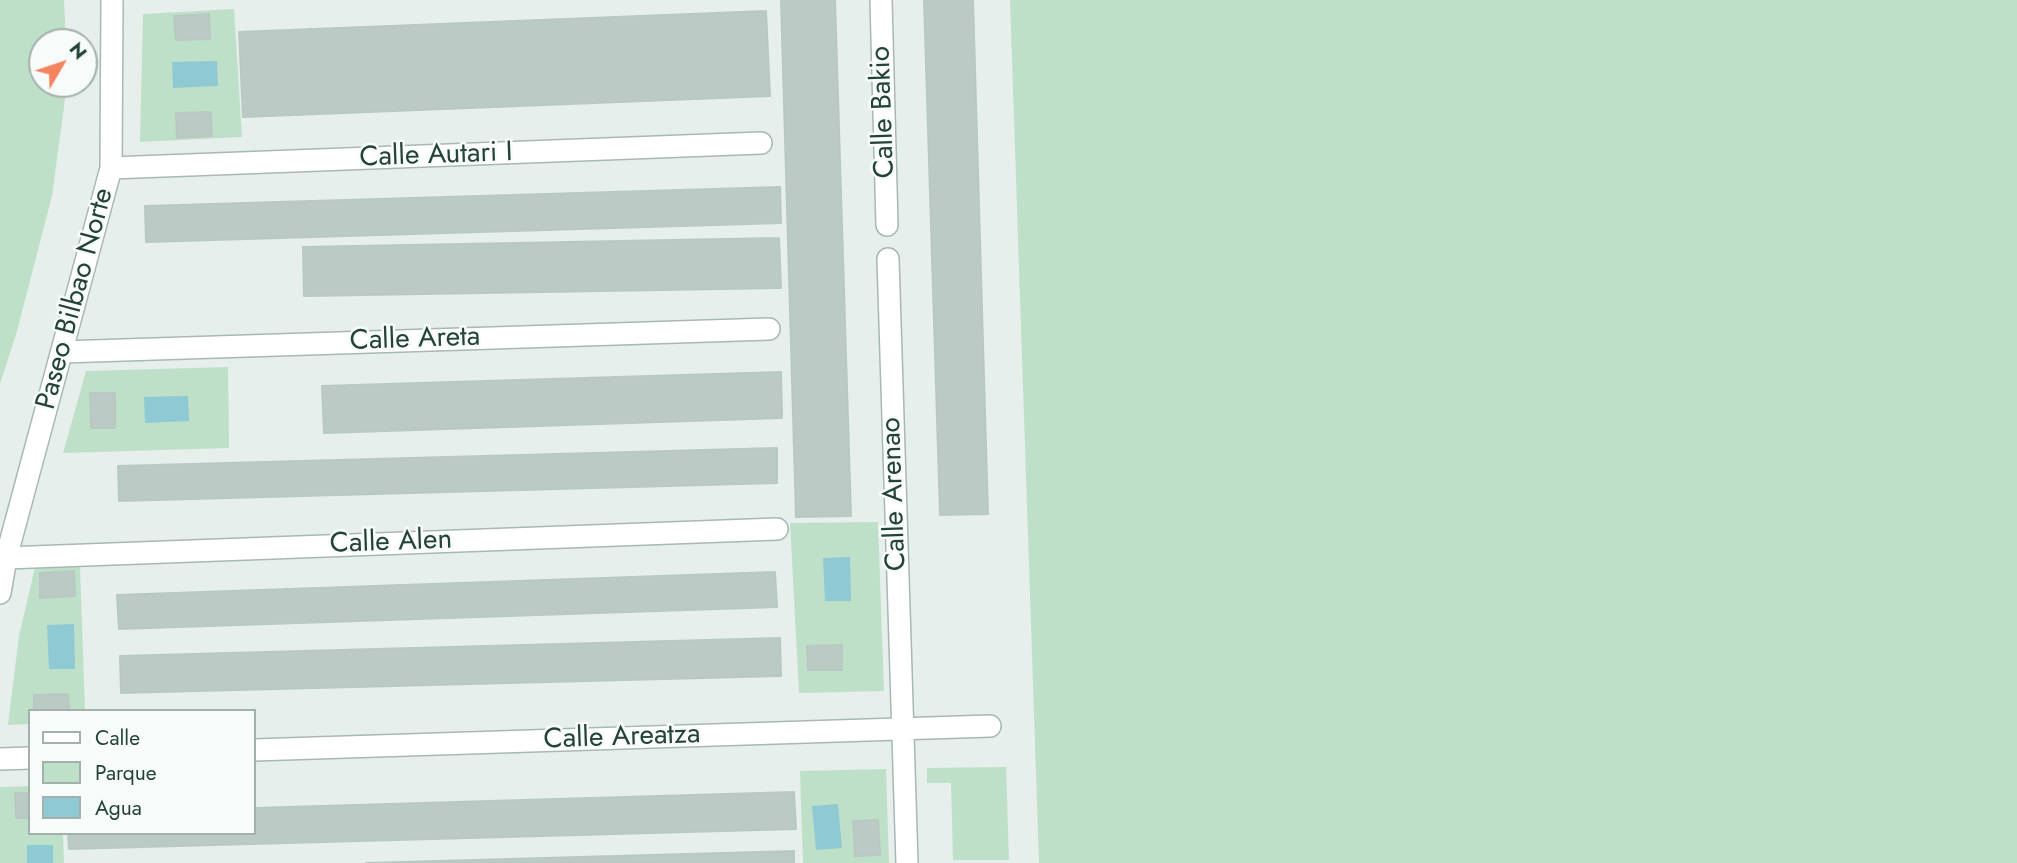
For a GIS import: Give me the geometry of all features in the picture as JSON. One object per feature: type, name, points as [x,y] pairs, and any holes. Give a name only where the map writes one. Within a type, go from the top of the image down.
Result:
[{"type":"street","name":"Paseo Bilbao Norte","points":[[0,593],[6,558],[111,168],[112,0]]},
{"type":"street","name":"Calle Bakio","points":[[881,0],[887,225]]},
{"type":"street","name":"Calle Autari I","points":[[111,168],[761,143]]},
{"type":"street","name":"Calle Arenao","points":[[888,258],[907,863]]},
{"type":"street","name":"Calle Areta","points":[[62,352],[769,329]]},
{"type":"street","name":"Calle Alen","points":[[6,558],[776,529]]},
{"type":"street","name":"Calle Areatza","points":[[256,750],[990,726]]},
{"type":"street","points":[[0,759],[28,758]]},
{"type":"green space","points":[[0,0],[64,0],[65,28],[28,28],[28,98],[65,98],[52,196],[17,331],[0,384]]},
{"type":"green space","points":[[1010,0],[2017,0],[2017,863],[1039,863]]},
{"type":"green space","points":[[234,9],[242,137],[140,142],[143,14]]},
{"type":"green space","points":[[228,367],[229,448],[63,453],[86,371]]},
{"type":"green space","points":[[878,522],[884,691],[799,693],[790,523]]},
{"type":"green space","points":[[80,566],[85,709],[28,709],[28,724],[8,725],[19,636],[35,567]]},
{"type":"green space","points":[[1006,767],[1009,860],[953,860],[951,783],[927,783],[927,768]]},
{"type":"green space","points":[[886,769],[889,863],[803,863],[800,771]]},
{"type":"green space","points":[[28,786],[28,835],[63,835],[64,863],[0,863],[0,787]]},
{"type":"water","points":[[217,61],[218,86],[173,88],[172,62]]},
{"type":"water","points":[[188,396],[189,421],[145,423],[144,397]]},
{"type":"water","points":[[850,557],[851,601],[825,601],[823,558]]},
{"type":"water","points":[[74,624],[75,669],[49,669],[47,625]]},
{"type":"water","points":[[838,804],[842,848],[816,850],[812,806]]},
{"type":"water","points":[[27,845],[53,845],[53,863],[27,863]]},
{"type":"building","points":[[781,0],[835,0],[851,516],[796,517]]},
{"type":"building","points":[[924,0],[973,0],[988,514],[940,515]]},
{"type":"building","points":[[766,11],[770,96],[243,117],[239,32]]},
{"type":"building","points":[[209,14],[210,39],[176,40],[174,16]]},
{"type":"building","points":[[211,112],[212,136],[177,138],[176,113]]},
{"type":"building","points":[[780,187],[781,223],[146,242],[145,206]]},
{"type":"building","points":[[779,238],[781,288],[304,296],[303,247]]},
{"type":"building","points":[[781,372],[782,418],[324,433],[322,386]]},
{"type":"building","points":[[90,393],[115,393],[115,428],[91,428]]},
{"type":"building","points":[[777,448],[777,483],[119,501],[118,466]]},
{"type":"building","points":[[74,571],[75,596],[40,598],[40,573]]},
{"type":"building","points":[[775,572],[777,607],[119,629],[117,595]]},
{"type":"building","points":[[780,638],[781,676],[121,693],[120,656]]},
{"type":"building","points":[[842,645],[842,670],[808,670],[807,646]]},
{"type":"building","points":[[68,694],[69,709],[34,709],[34,695]]},
{"type":"building","points":[[794,792],[796,829],[69,849],[68,835],[256,835],[256,808]]},
{"type":"building","points":[[15,793],[28,793],[28,818],[16,818]]},
{"type":"building","points":[[878,820],[880,855],[855,856],[853,821]]},
{"type":"building","points":[[794,851],[794,863],[366,863]]}]
